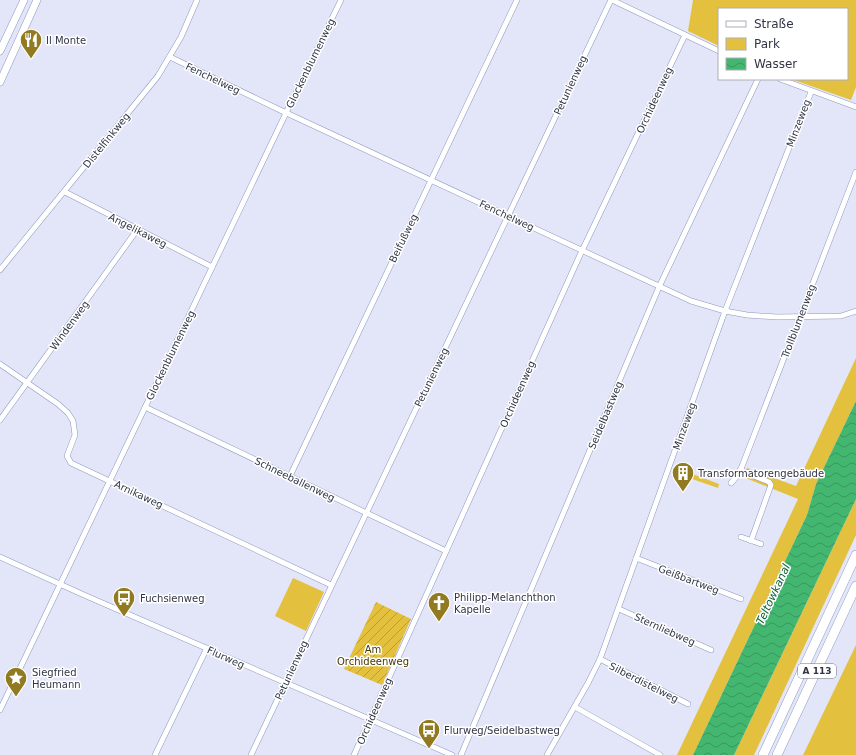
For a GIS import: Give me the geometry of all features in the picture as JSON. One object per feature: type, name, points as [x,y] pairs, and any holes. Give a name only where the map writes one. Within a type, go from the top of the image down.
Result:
[{"type":"highway","name":"A 113","points":[[763,755],[856,555]]},
{"type":"highway","name":"A 113","points":[[777,755],[856,586]]},
{"type":"main road","points":[[0,51],[24,0]]},
{"type":"main road","points":[[0,82],[37,0]]},
{"type":"main road","points":[[8,35],[19,40]]},
{"type":"street","name":"Distelfinkweg","points":[[0,270],[158,76],[170,57],[197,0]]},
{"type":"street","name":"Glockenblumenweg","points":[[0,710],[341,0]]},
{"type":"street","name":"Beifußweg","points":[[290,476],[517,0]]},
{"type":"street","points":[[611,0],[718,51]]},
{"type":"street","name":"Petunienweg","points":[[251,755],[611,0]]},
{"type":"street","name":"Orchideenweg","points":[[354,755],[582,250],[685,35]]},
{"type":"street","name":"Fenchelweg","points":[[170,57],[286,113],[691,301],[725,311],[755,316],[841,316],[856,311]]},
{"type":"street","name":"Seidelbastweg","points":[[461,755],[659,287],[758,80]]},
{"type":"street","points":[[782,80],[810,92],[856,107]]},
{"type":"street","name":"Minzeweg","points":[[547,755],[575,707],[600,659],[725,311],[810,92]]},
{"type":"street","name":"Trollblumenweg","points":[[730,482],[736,478],[740,470],[856,172]]},
{"type":"street","name":"Angelikaweg","points":[[65,192],[212,267]]},
{"type":"street","name":"Windenweg","points":[[0,420],[137,230]]},
{"type":"street","name":"Arnikaweg","points":[[0,364],[58,404],[70,417],[75,435],[67,456],[69,461],[331,585]]},
{"type":"street","name":"Schneeballenweg","points":[[145,407],[446,551]]},
{"type":"street","points":[[740,470],[769,482],[771,485],[751,541]]},
{"type":"street","points":[[741,537],[761,544]]},
{"type":"street","name":"Flurweg","points":[[0,557],[60,585],[452,755]]},
{"type":"street","name":"Geißbartweg","points":[[636,558],[741,599]]},
{"type":"street","name":"Sternliebweg","points":[[619,609],[711,650]]},
{"type":"street","points":[[155,755],[207,648]]},
{"type":"street","name":"Silberdistelweg","points":[[600,659],[688,704]]},
{"type":"street","points":[[575,707],[660,755]]},
{"type":"green space","points":[[693,0],[856,0],[856,87],[851,100],[794,80],[848,80],[848,8],[718,8],[718,46],[688,31]]},
{"type":"green space","points":[[856,358],[856,401],[816,484],[807,515],[693,755],[677,755],[798,499],[743,477],[747,468],[796,486]]},
{"type":"green space","points":[[674,467],[719,484],[718,488],[672,472]]},
{"type":"green space","points":[[856,499],[856,535],[754,755],[734,755]]},
{"type":"green space","points":[[293,578],[324,592],[306,631],[275,616]]},
{"type":"green space","name":"Am Orchideenweg","points":[[376,602],[411,619],[382,685],[344,669]]},
{"type":"green space","points":[[856,645],[856,755],[803,755]]},
{"type":"water","name":"Teltowkanal","points":[[856,401],[856,499],[734,755],[693,755],[807,515],[816,484]]},
{"type":"place","name":"Il Monte","points":[[31,60]]},
{"type":"place","name":"Transformatorengebäude","points":[[683,492]]},
{"type":"place","name":"Fuchsienweg","points":[[124,618]]},
{"type":"place","name":"Philipp-Melanchthon Kapelle","points":[[439,622]]},
{"type":"place","name":"Siegfried Heumann","points":[[16,698]]},
{"type":"place","name":"Flurweg/Seidelbastweg","points":[[429,750]]}]
